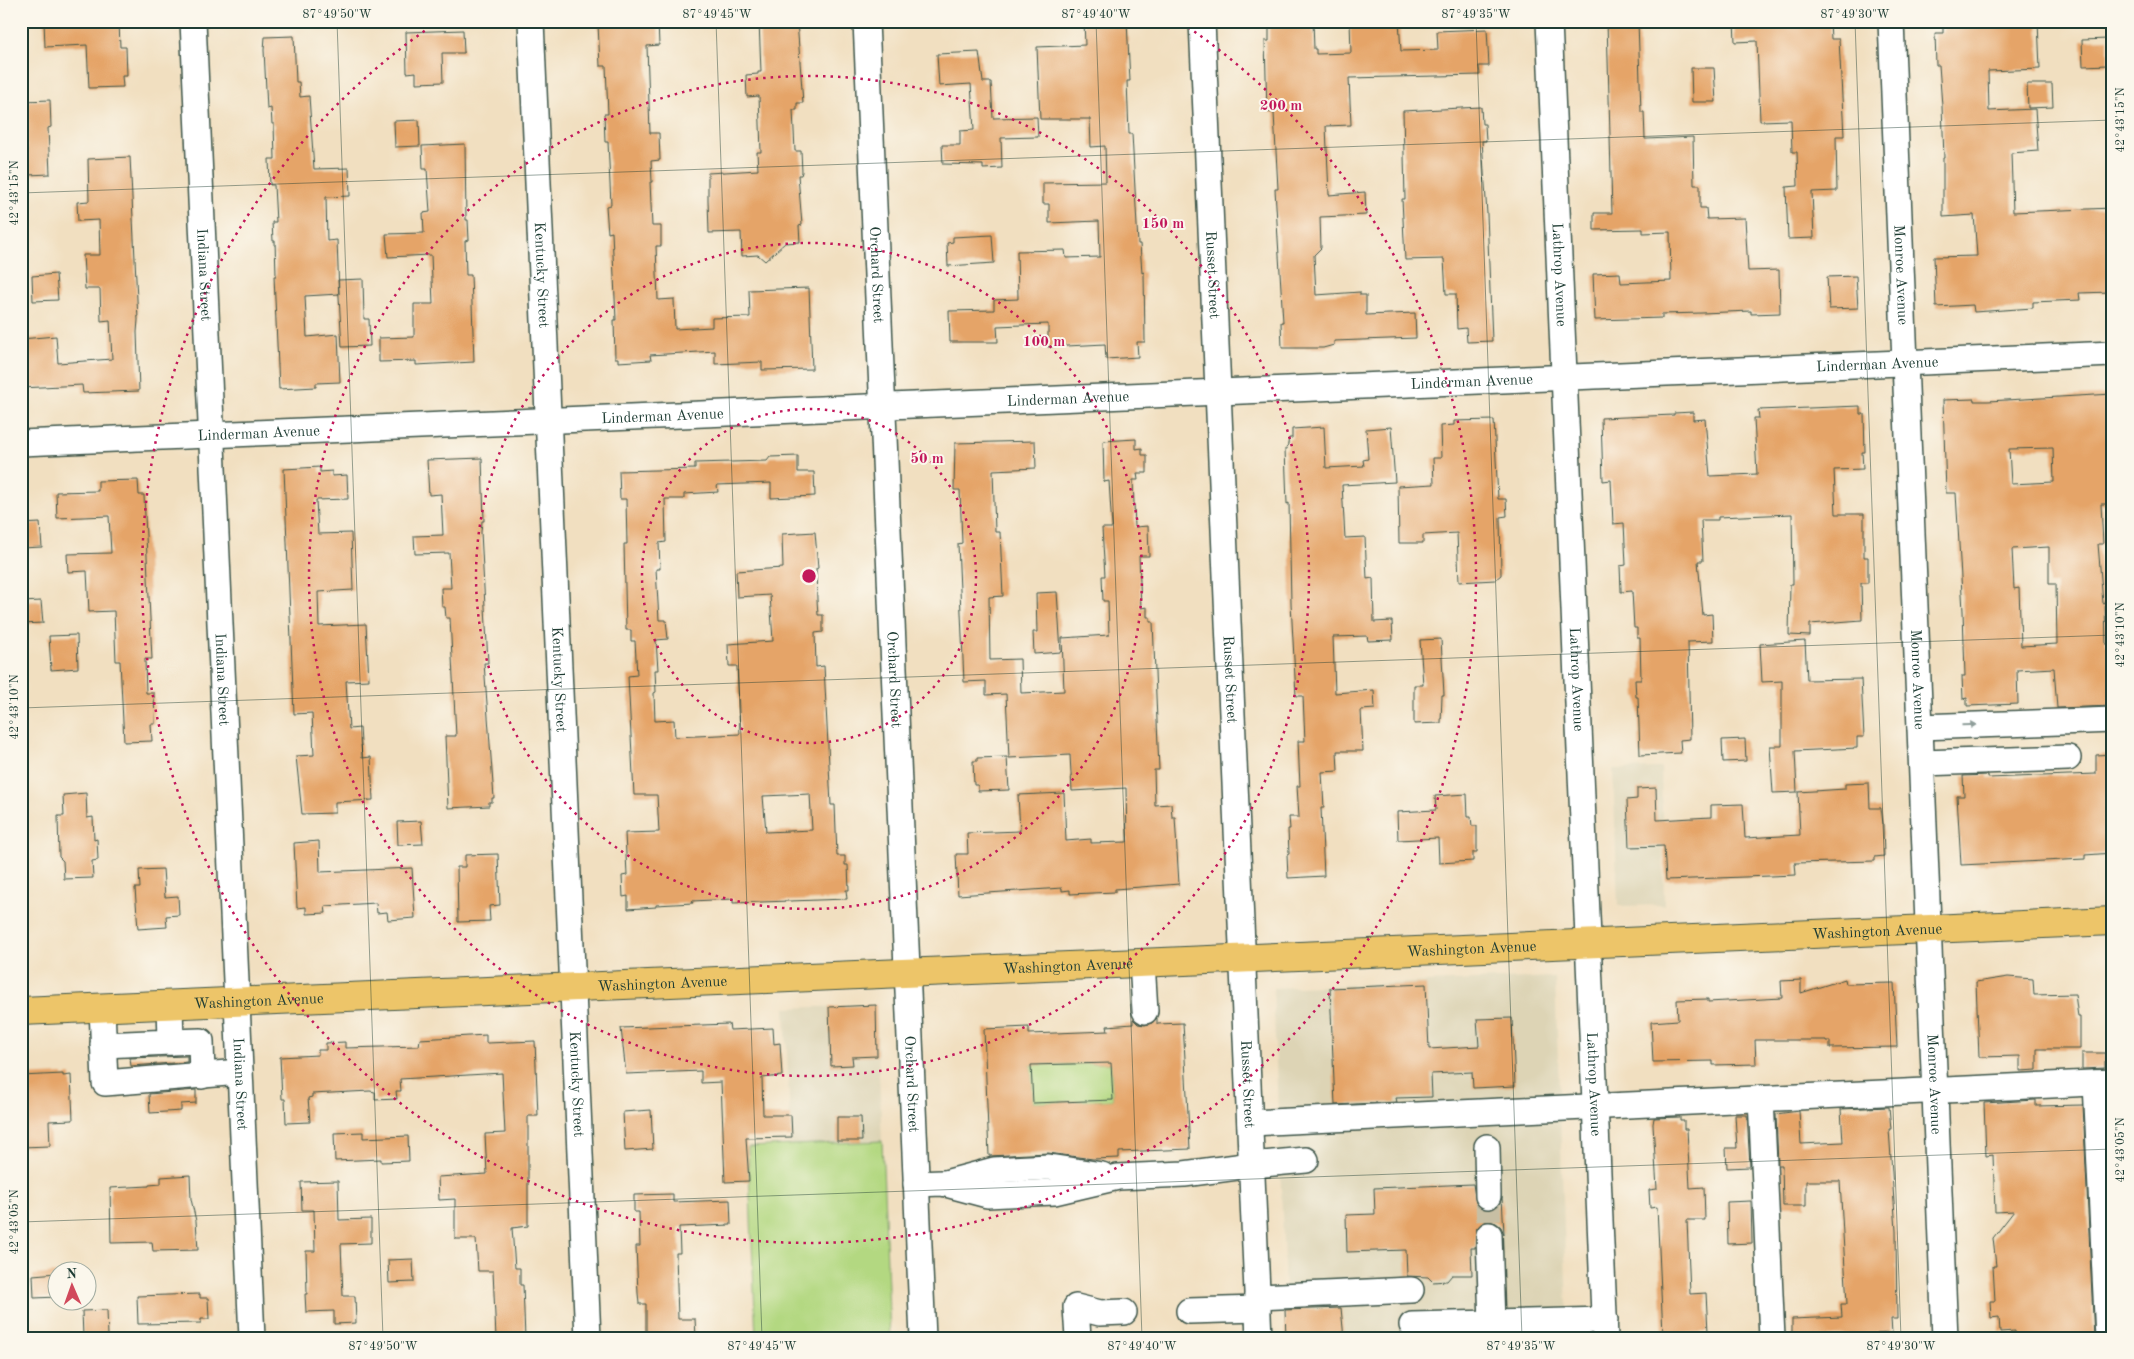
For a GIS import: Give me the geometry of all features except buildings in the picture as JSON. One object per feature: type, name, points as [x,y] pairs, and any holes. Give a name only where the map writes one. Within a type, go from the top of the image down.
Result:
[{"type":"main road","name":"Washington Avenue","points":[[21,1011],[2113,921]]},
{"type":"street","name":"Indiana Street","points":[[193,21],[252,1338]]},
{"type":"street","name":"Kentucky Street","points":[[531,21],[588,1338]]},
{"type":"street","name":"Orchard Street","points":[[866,21],[923,1338]]},
{"type":"street","name":"Russet Street","points":[[1202,21],[1259,1338]]},
{"type":"street","name":"Lathrop Avenue","points":[[1549,21],[1605,1329]]},
{"type":"street","name":"Monroe Avenue","points":[[1890,21],[1945,1338]]},
{"type":"street","name":"Linderman Avenue","points":[[21,443],[2113,354]]},
{"type":"street","points":[[1920,727],[2113,720]]},
{"type":"street","points":[[1922,763],[2068,758]]},
{"type":"street","points":[[1142,962],[1145,1011]]},
{"type":"street","points":[[170,1005],[171,1042]]},
{"type":"street","points":[[102,1008],[105,1083],[240,1072]]},
{"type":"street","points":[[104,1045],[201,1041],[202,1076]]},
{"type":"street","points":[[1250,1123],[2104,1083],[2108,1338]]},
{"type":"street","points":[[1761,1098],[1772,1338]]},
{"type":"street","points":[[1487,1147],[1488,1196]]},
{"type":"street","points":[[916,1184],[942,1184],[987,1194],[1054,1192],[1118,1177],[1184,1174],[1252,1164],[1306,1160]]},
{"type":"street","points":[[1490,1235],[1492,1323]]},
{"type":"street","points":[[1189,1311],[1410,1290]]},
{"type":"street","points":[[1078,1338],[1076,1307],[1100,1312],[1124,1312]]},
{"type":"street","points":[[1412,1325],[1492,1323],[1605,1329]]},
{"type":"shaded area","points":[[1661,768],[1664,905],[1618,906],[1613,769]]},
{"type":"shaded area","points":[[1555,977],[1568,1338],[1287,1338],[1273,988]]},
{"type":"shaded area","points":[[876,1005],[882,1141],[791,1145],[785,1008]]},
{"type":"green space","points":[[1111,1063],[1113,1100],[1033,1103],[1031,1065]]},
{"type":"green space","points":[[882,1141],[890,1338],[756,1338],[748,1147]]},
{"type":"tunnel","points":[[1488,1196],[1489,1235]]}]
